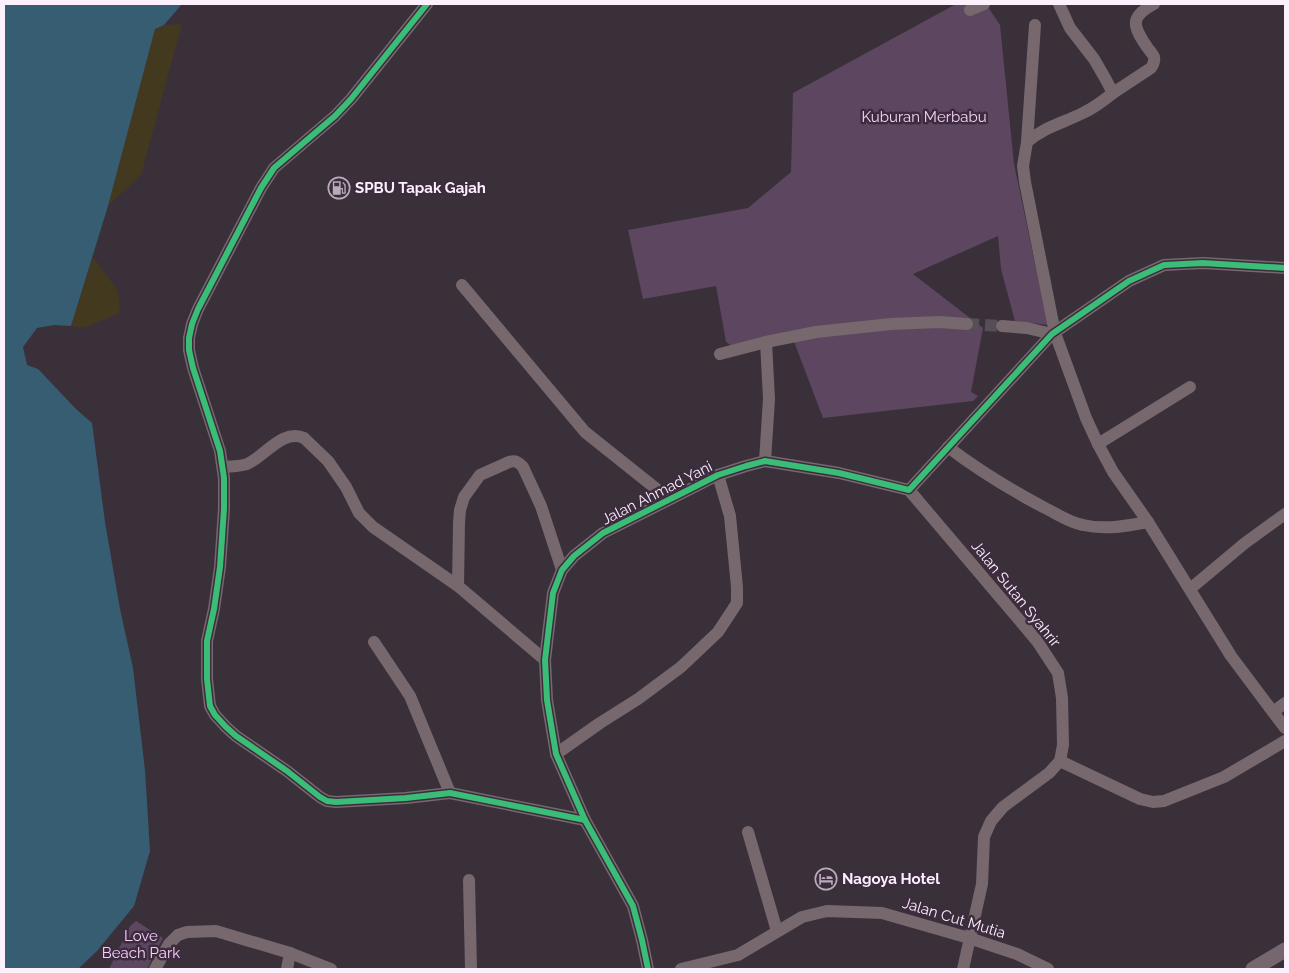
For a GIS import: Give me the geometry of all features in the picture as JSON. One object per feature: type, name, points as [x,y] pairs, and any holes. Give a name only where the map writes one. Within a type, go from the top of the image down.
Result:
[{"type":"main road","points":[[1262,967],[1285,950]]},
{"type":"street","points":[[427,4],[351,99],[274,168],[252,204],[192,324],[189,350],[220,451],[223,467],[224,509],[220,567],[207,641],[207,679],[210,706],[215,715],[236,736],[327,801],[406,798],[450,793],[584,820]]},
{"type":"street","points":[[970,10],[984,4]]},
{"type":"street","points":[[1059,4],[1070,28],[1094,59],[1113,93]]},
{"type":"street","points":[[1026,142],[1036,134],[1054,125],[1083,114],[1151,68],[1154,63],[1154,57],[1137,29],[1136,21],[1142,10],[1154,4]]},
{"type":"street","points":[[1035,25],[1023,166],[1053,334],[1086,418],[1114,472],[1148,522],[1231,656],[1285,728]]},
{"type":"street","points":[[909,490],[1053,334],[1129,281],[1164,265],[1203,263],[1285,268]]},
{"type":"street","points":[[462,285],[585,432],[669,499]]},
{"type":"street","points":[[720,354],[816,332],[891,324],[939,322],[967,324]]},
{"type":"street","points":[[1002,326],[1027,328],[1053,334]]},
{"type":"street","points":[[765,461],[769,399],[766,342]]},
{"type":"street","points":[[1098,444],[1190,387]]},
{"type":"street","points":[[223,467],[246,464],[290,436],[300,436],[307,440],[328,462],[346,487],[359,513],[373,527],[458,586],[545,660]]},
{"type":"street","points":[[948,447],[991,478],[1067,520],[1082,525],[1104,527],[1120,527],[1148,522]]},
{"type":"street","points":[[458,586],[458,524],[464,497],[480,475],[514,461],[519,462],[523,467],[541,506],[562,570]]},
{"type":"street","name":"Jalan Ahmad Yani","points":[[648,969],[632,906],[584,820],[556,754],[547,700],[545,660],[553,593],[562,570],[574,556],[603,534],[718,475],[765,461],[839,473],[909,490]]},
{"type":"street","points":[[556,754],[638,699],[681,667],[718,632],[737,603],[730,516],[718,475]]},
{"type":"street","name":"Jalan Sutan Syahrir","points":[[909,490],[1037,641],[1058,674],[1062,698],[1063,745],[1060,761]]},
{"type":"street","points":[[1190,589],[1245,542],[1285,514]]},
{"type":"street","points":[[374,642],[410,696],[450,793]]},
{"type":"street","points":[[1273,712],[1285,703]]},
{"type":"street","points":[[963,969],[982,884],[984,837],[991,821],[1004,807],[1049,773],[1060,761],[1140,799],[1154,802],[1164,801],[1224,777],[1285,741]]},
{"type":"street","points":[[748,832],[777,931]]},
{"type":"street","points":[[468,880],[471,969]]},
{"type":"street","name":"Jalan Cut Mutia","points":[[681,969],[738,955],[802,917],[826,910],[882,913],[1017,954],[1048,969]]},
{"type":"street","points":[[155,969],[169,944],[178,935],[187,932],[216,931],[290,953],[331,969]]},
{"type":"street","points":[[287,969],[290,953]]},
{"type":"green space","name":"Kuburan Merbabu","points":[[956,4],[986,4],[1000,25],[1014,164],[1048,325],[1015,321],[1001,269],[998,236],[913,274],[983,328],[971,392],[978,396],[973,401],[823,418],[790,331],[732,346],[726,342],[716,286],[643,299],[628,230],[748,208],[791,172],[793,93]]},
{"type":"green space","name":"Love Beach Park","points":[[136,921],[163,938],[147,969],[109,969],[130,926]]},
{"type":"sand","points":[[182,24],[141,175],[108,206],[155,29],[164,25]]},
{"type":"sand","points":[[93,257],[118,291],[120,313],[84,328],[71,326]]},
{"type":"water","points":[[4,4],[182,4],[164,25],[155,29],[108,206],[71,326],[54,325],[37,328],[23,347],[27,365],[38,369],[92,423],[105,522],[120,609],[133,668],[145,770],[150,851],[134,906],[97,951],[78,969],[4,969]]},
{"type":"tunnel","points":[[967,324],[1002,326]]},
{"type":"cycle path","points":[[427,4],[351,99],[335,116],[274,168],[261,188],[192,324],[189,350],[220,451],[224,478],[220,567],[207,641],[207,679],[210,706],[215,715],[236,736],[327,801],[406,798],[450,793],[585,820]]},
{"type":"cycle path","points":[[648,969],[633,906],[585,820],[556,754],[547,700],[545,660],[553,593],[562,570],[574,556],[603,533],[718,475],[765,461],[839,473],[909,490],[1052,334],[1129,281],[1164,265],[1203,263],[1285,268]]},
{"type":"place","name":"SPBU Tapak Gajah","points":[[339,188]]},
{"type":"place","name":"Nagoya Hotel","points":[[826,879]]}]
